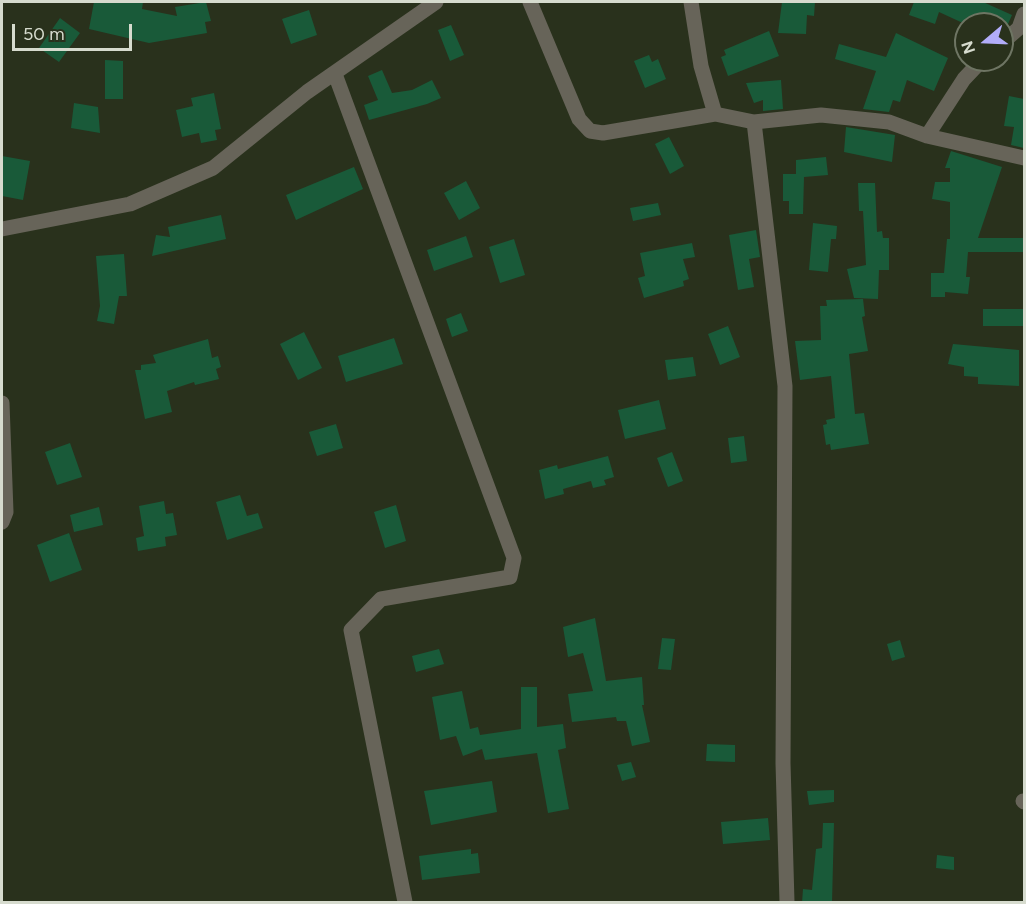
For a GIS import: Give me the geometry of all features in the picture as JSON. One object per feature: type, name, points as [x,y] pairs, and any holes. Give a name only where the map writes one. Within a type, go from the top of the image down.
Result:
[{"type":"street","points":[[2,229],[130,204],[213,168],[307,92],[436,2]]},
{"type":"street","points":[[530,2],[579,119],[590,131],[603,133],[715,114],[754,122],[821,115],[890,122],[927,136],[1024,158]]},
{"type":"street","points":[[690,2],[701,66],[715,114]]},
{"type":"street","points":[[1014,32],[1019,28],[1024,14]]},
{"type":"street","points":[[927,136],[971,72]]},
{"type":"street","points":[[335,74],[514,558],[510,577],[381,599],[351,630],[405,903]]},
{"type":"street","points":[[754,122],[785,386],[783,763],[787,903]]},
{"type":"street","points":[[2,404],[6,512],[2,522]]},
{"type":"building","points":[[94,2],[143,2],[142,9],[177,16],[175,7],[206,2],[211,21],[205,22],[207,33],[149,43],[89,29]]},
{"type":"building","points":[[782,2],[815,2],[814,16],[807,15],[806,34],[778,33]]},
{"type":"building","points":[[914,2],[983,2],[1005,12],[954,12],[954,19],[939,12],[935,24],[909,15]]},
{"type":"building","points":[[309,10],[317,35],[291,44],[282,19]]},
{"type":"building","points":[[60,18],[80,33],[59,62],[39,48]]},
{"type":"building","points":[[451,25],[464,55],[450,61],[438,30]]},
{"type":"building","points":[[769,31],[779,56],[728,76],[721,57],[726,55],[724,50]]},
{"type":"building","points":[[896,33],[948,58],[934,91],[907,80],[900,102],[893,100],[889,112],[863,109],[876,71],[835,59],[839,44],[886,57]]},
{"type":"building","points":[[649,55],[652,62],[658,59],[666,79],[645,88],[634,61]]},
{"type":"building","points":[[105,60],[123,61],[123,99],[105,99]]},
{"type":"building","points":[[382,70],[392,93],[412,90],[432,80],[441,98],[369,120],[364,105],[378,100],[368,76]]},
{"type":"building","points":[[781,80],[783,109],[763,111],[763,100],[754,103],[746,83]]},
{"type":"building","points":[[214,93],[221,129],[215,130],[217,140],[201,143],[199,133],[182,137],[176,110],[193,106],[191,98]]},
{"type":"building","points":[[1009,96],[1024,99],[1024,148],[1011,145],[1014,127],[1004,126]]},
{"type":"building","points":[[74,103],[98,107],[100,133],[71,128]]},
{"type":"building","points":[[846,127],[895,135],[892,162],[844,152]]},
{"type":"building","points":[[669,137],[684,166],[670,174],[655,144]]},
{"type":"building","points":[[951,151],[1002,167],[978,238],[1024,238],[1024,252],[968,252],[966,277],[970,277],[968,294],[945,292],[945,297],[931,297],[931,273],[944,273],[947,239],[950,239],[950,202],[932,199],[935,182],[950,182],[950,168],[945,168]]},
{"type":"building","points":[[2,156],[30,161],[23,200],[2,196]]},
{"type":"building","points":[[826,157],[828,175],[804,177],[803,214],[789,214],[789,201],[783,201],[783,174],[796,174],[796,160]]},
{"type":"building","points":[[354,167],[363,189],[296,220],[286,195]]},
{"type":"building","points":[[466,181],[480,208],[459,220],[444,193]]},
{"type":"building","points":[[858,183],[875,183],[877,232],[882,231],[883,238],[889,238],[889,270],[879,270],[878,299],[854,298],[847,269],[866,265],[863,211],[859,211]]},
{"type":"building","points":[[658,203],[661,215],[633,221],[630,208]]},
{"type":"building","points":[[221,215],[226,239],[152,256],[156,235],[170,237],[168,227]]},
{"type":"building","points":[[813,223],[837,226],[836,239],[831,239],[828,272],[809,270]]},
{"type":"building","points":[[756,230],[760,257],[749,259],[754,287],[738,290],[729,235]]},
{"type":"building","points":[[466,236],[473,257],[434,271],[427,250]]},
{"type":"building","points":[[514,239],[525,275],[500,283],[489,247]]},
{"type":"building","points":[[692,243],[695,257],[683,259],[689,279],[683,281],[684,286],[644,298],[638,278],[645,276],[640,253]]},
{"type":"building","points":[[124,254],[127,296],[119,296],[114,324],[97,321],[100,306],[96,256]]},
{"type":"building","points":[[863,299],[865,316],[862,317],[868,351],[849,354],[855,414],[864,413],[869,444],[831,450],[830,444],[826,445],[823,425],[827,424],[826,420],[835,418],[831,376],[800,380],[795,341],[821,340],[820,306],[827,306],[826,300]]},
{"type":"building","points":[[983,309],[1024,309],[1024,326],[983,326]]},
{"type":"building","points":[[461,313],[468,331],[452,337],[446,319]]},
{"type":"building","points":[[728,326],[740,357],[720,365],[708,334]]},
{"type":"building","points":[[304,332],[322,368],[298,380],[280,344]]},
{"type":"building","points":[[394,338],[403,364],[346,382],[338,356]]},
{"type":"building","points":[[208,339],[212,358],[218,356],[221,367],[216,369],[219,379],[195,385],[194,382],[167,391],[172,412],[145,419],[135,370],[141,370],[141,365],[156,363],[153,355]]},
{"type":"building","points":[[953,344],[1019,350],[1019,386],[978,384],[978,377],[964,376],[964,367],[948,364]]},
{"type":"building","points":[[693,357],[696,376],[668,380],[665,360]]},
{"type":"building","points":[[659,400],[666,429],[625,439],[618,410]]},
{"type":"building","points":[[336,424],[343,448],[317,456],[309,432]]},
{"type":"building","points":[[744,436],[747,461],[731,463],[728,438]]},
{"type":"building","points":[[70,443],[82,477],[57,485],[45,452]]},
{"type":"building","points":[[672,452],[683,481],[668,487],[657,458]]},
{"type":"building","points":[[608,456],[614,477],[604,480],[606,485],[593,488],[591,481],[563,489],[564,494],[545,499],[539,470],[557,465],[558,469]]},
{"type":"building","points":[[240,495],[247,516],[258,513],[263,528],[227,540],[216,502]]},
{"type":"building","points":[[164,501],[166,514],[173,513],[177,535],[165,537],[166,546],[138,551],[136,538],[144,536],[139,506]]},
{"type":"building","points":[[396,505],[406,541],[385,548],[374,512]]},
{"type":"building","points":[[99,507],[103,525],[74,532],[70,515]]},
{"type":"building","points":[[69,533],[82,570],[50,582],[37,545]]},
{"type":"building","points":[[595,618],[606,681],[642,677],[644,705],[642,705],[650,742],[632,746],[626,721],[617,721],[616,717],[572,722],[568,694],[593,691],[583,653],[568,657],[563,627]]},
{"type":"building","points":[[662,638],[675,639],[671,670],[658,669]]},
{"type":"building","points":[[900,640],[905,657],[892,661],[887,644]]},
{"type":"building","points":[[439,649],[444,664],[416,672],[412,656]]},
{"type":"building","points":[[521,687],[537,687],[537,727],[563,724],[566,748],[558,750],[569,809],[548,813],[537,753],[485,760],[482,749],[463,756],[456,736],[440,740],[432,697],[462,691],[470,729],[478,727],[480,735],[521,729]]},
{"type":"building","points":[[707,744],[735,745],[735,762],[706,761]]},
{"type":"building","points":[[631,762],[636,777],[622,781],[617,765]]},
{"type":"building","points":[[492,781],[497,812],[431,825],[424,791]]},
{"type":"building","points":[[834,790],[834,802],[809,805],[807,791]]},
{"type":"building","points":[[768,818],[770,840],[723,844],[721,822]]},
{"type":"building","points":[[823,823],[834,823],[832,903],[802,903],[803,889],[812,890],[816,849],[822,848]]},
{"type":"building","points":[[471,849],[471,854],[478,853],[480,873],[422,880],[419,856]]},
{"type":"building","points":[[937,855],[954,857],[954,870],[936,868]]}]
